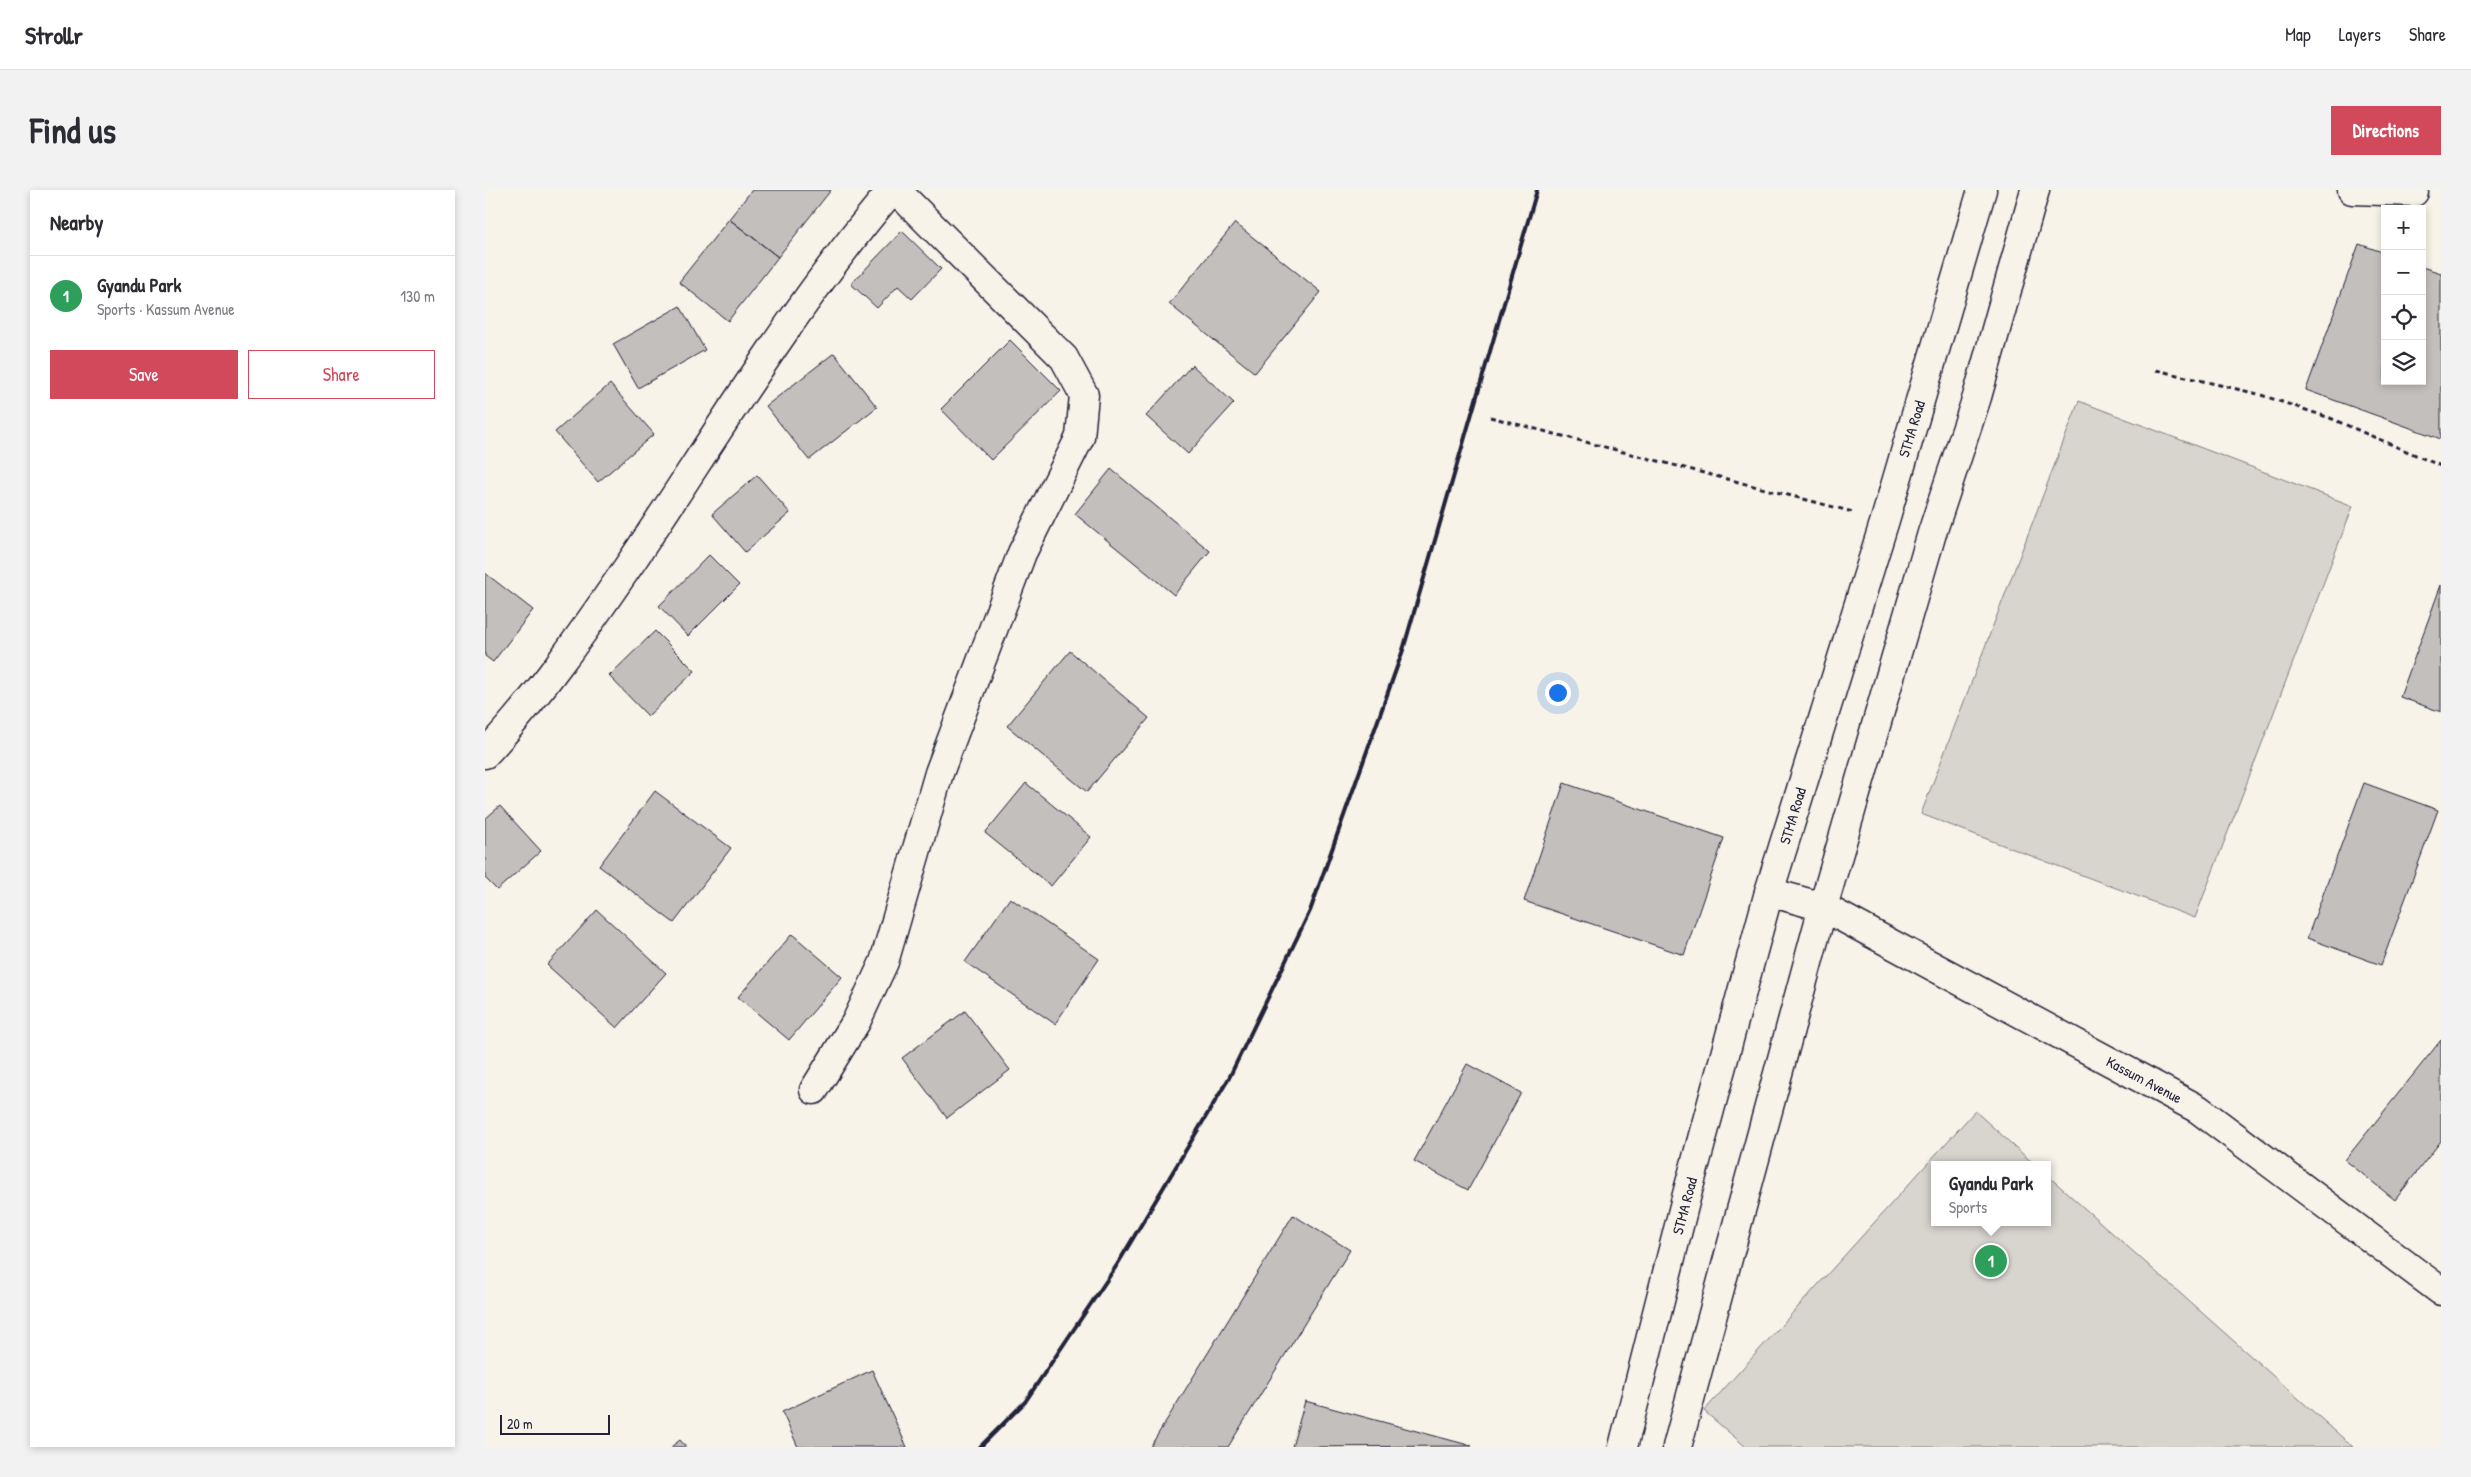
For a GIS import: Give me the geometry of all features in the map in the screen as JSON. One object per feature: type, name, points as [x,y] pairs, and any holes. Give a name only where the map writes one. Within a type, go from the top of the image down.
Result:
[{"type":"main road","points":[[485,754],[540,690],[582,635],[783,331],[847,242],[894,190],[1064,358],[1084,395],[1080,437],[1022,554],[939,773],[885,962],[856,1022],[814,1090]]},
{"type":"main road","name":"STMA Road","points":[[1623,1447],[1686,1198],[1769,892],[1885,520],[1982,190]]},
{"type":"main road","points":[[1677,1447],[1823,907],[1932,533],[1977,398],[2035,190]]},
{"type":"main road","points":[[2352,190],[2413,192]]},
{"type":"main road","name":"Kassum Avenue","points":[[1769,892],[1823,907],[2198,1109],[2441,1290]]},
{"type":"path","points":[[2156,370],[2258,394],[2330,418],[2441,466]]},
{"type":"path","points":[[1491,417],[1885,520]]},
{"type":"shaded area","points":[[2079,401],[2353,506],[2195,918],[1921,814]]},
{"type":"shaded area","points":[[1975,1111],[2031,1161],[1931,1161],[1931,1226],[2051,1226],[2051,1179],[2353,1447],[1746,1447],[1704,1411]]},
{"type":"building","points":[[752,190],[831,190],[778,257],[729,219]]},
{"type":"building","points":[[729,219],[778,257],[728,321],[679,282]]},
{"type":"building","points":[[1235,223],[1321,292],[1255,373],[1169,304]]},
{"type":"building","points":[[902,231],[941,269],[912,299],[898,286],[877,308],[851,284]]},
{"type":"building","points":[[2359,244],[2381,252],[2381,385],[2426,385],[2426,268],[2441,273],[2441,439],[2306,390]]},
{"type":"building","points":[[680,306],[705,350],[638,388],[613,344]]},
{"type":"building","points":[[1010,340],[1061,391],[991,460],[941,409]]},
{"type":"building","points":[[834,353],[877,407],[809,460],[766,406]]},
{"type":"building","points":[[1192,365],[1234,403],[1188,454],[1146,416]]},
{"type":"building","points":[[610,384],[654,434],[598,482],[555,432]]},
{"type":"building","points":[[1111,469],[1210,551],[1174,595],[1075,514]]},
{"type":"building","points":[[757,475],[790,513],[745,552],[712,514]]},
{"type":"building","points":[[709,555],[739,585],[688,636],[659,606]]},
{"type":"building","points":[[485,573],[533,610],[493,662],[485,656]]},
{"type":"building","points":[[2441,585],[2441,712],[2400,697]]},
{"type":"building","points":[[655,631],[695,671],[648,716],[609,676]]},
{"type":"building","points":[[1070,651],[1149,718],[1087,792],[1007,726]]},
{"type":"building","points":[[1026,783],[1091,837],[1051,886],[985,833]]},
{"type":"building","points":[[1564,783],[1724,838],[1684,955],[1524,901]]},
{"type":"building","points":[[2364,783],[2438,810],[2381,965],[2307,938]]},
{"type":"building","points":[[655,791],[731,848],[674,923],[599,866]]},
{"type":"building","points":[[500,806],[541,851],[497,890],[485,878],[485,819]]},
{"type":"building","points":[[1010,898],[1099,959],[1055,1024],[965,962]]},
{"type":"building","points":[[597,910],[666,973],[617,1028],[547,965]]},
{"type":"building","points":[[792,934],[842,977],[789,1040],[738,997]]},
{"type":"building","points":[[965,1011],[1010,1070],[947,1118],[902,1058]]},
{"type":"building","points":[[2441,1040],[2441,1141],[2395,1200],[2345,1160]]},
{"type":"building","points":[[1467,1064],[1521,1093],[1468,1190],[1414,1161]]},
{"type":"building","points":[[1293,1215],[1350,1250],[1228,1447],[1150,1447]]},
{"type":"building","points":[[872,1370],[907,1447],[798,1447],[782,1412]]},
{"type":"building","points":[[1305,1401],[1472,1446],[1292,1447]]},
{"type":"building","points":[[680,1440],[686,1447],[671,1447]]},
{"type":"railway","points":[[980,1447],[1025,1402],[1117,1265],[1229,1078],[1310,911],[1403,650],[1537,190]]},
{"type":"place","name":"Gyandu Park","points":[[1991,1261]]}]
